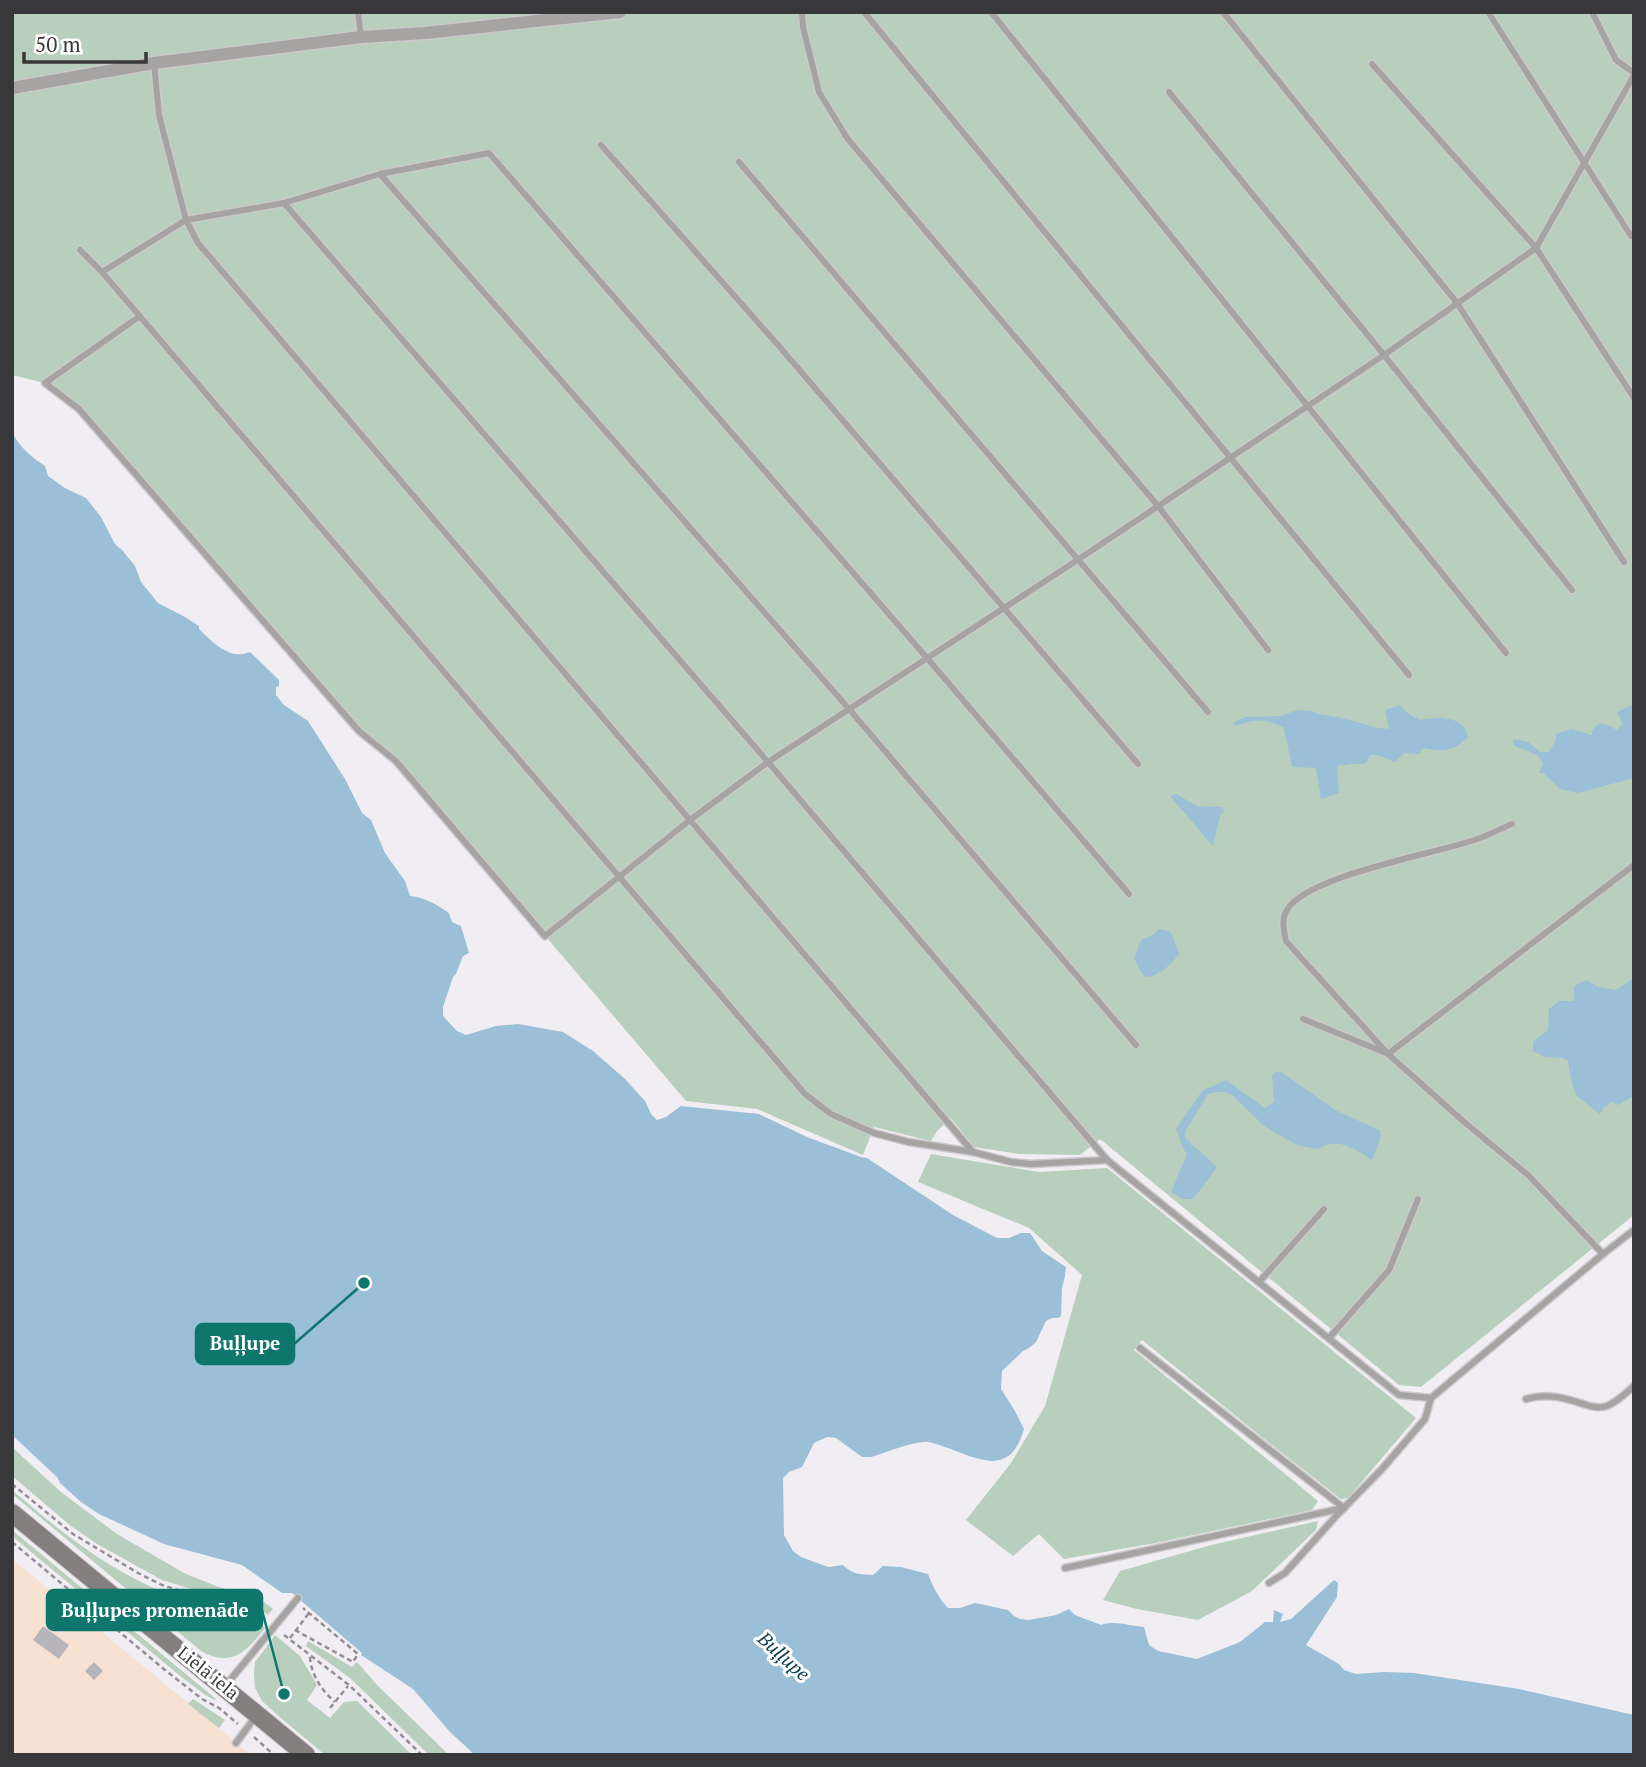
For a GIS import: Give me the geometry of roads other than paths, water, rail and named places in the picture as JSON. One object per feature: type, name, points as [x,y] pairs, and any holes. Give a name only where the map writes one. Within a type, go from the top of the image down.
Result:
[{"type":"main road","name":"Lielā iela","points":[[12,1513],[306,1755]]},
{"type":"street","points":[[12,88],[154,64],[360,37],[425,33],[620,12]]},
{"type":"lane","points":[[358,12],[360,37]]},
{"type":"lane","points":[[802,12],[818,92],[847,138],[1158,506],[1268,650]]},
{"type":"lane","points":[[864,12],[1409,675]]},
{"type":"lane","points":[[991,12],[1506,653]]},
{"type":"lane","points":[[1223,12],[1457,303],[1624,562]]},
{"type":"lane","points":[[1488,12],[1631,236]]},
{"type":"lane","points":[[140,316],[45,383],[79,409],[359,731],[396,761],[545,936],[690,820],[768,762],[1307,407],[1536,247],[1634,74],[1616,60],[1591,12]]},
{"type":"lane","points":[[154,64],[159,115],[186,220],[198,243],[973,1152]]},
{"type":"lane","points":[[1372,64],[1536,247],[1634,398]]},
{"type":"lane","points":[[1169,92],[1572,590]]},
{"type":"lane","points":[[601,145],[778,345],[1138,764]]},
{"type":"lane","points":[[102,272],[186,220],[284,203],[380,174],[489,153],[1129,894]]},
{"type":"lane","points":[[740,162],[1208,712]]},
{"type":"lane","points":[[380,174],[849,709],[1136,1045]]},
{"type":"lane","points":[[284,203],[768,762],[1107,1160],[1399,1395],[1431,1398]]},
{"type":"lane","points":[[80,250],[140,316],[805,1094],[831,1114],[874,1133],[909,1142],[1031,1164],[1107,1160]]},
{"type":"lane","points":[[1512,824],[1478,839],[1328,881],[1304,892],[1287,909],[1283,924],[1286,941],[1388,1054],[1528,1175],[1602,1254]]},
{"type":"lane","points":[[1388,1054],[1634,865]]},
{"type":"lane","points":[[1303,1019],[1388,1054]]},
{"type":"lane","points":[[1329,1338],[1389,1270],[1418,1199]]},
{"type":"lane","points":[[1259,1282],[1324,1209]]},
{"type":"lane","points":[[1269,1583],[1285,1573],[1382,1469],[1425,1419],[1431,1398],[1634,1230]]},
{"type":"lane","points":[[1140,1348],[1344,1508]]},
{"type":"lane","points":[[1526,1399],[1533,1396],[1553,1396],[1588,1406],[1606,1407],[1634,1386]]},
{"type":"lane","points":[[1065,1567],[1344,1508]]},
{"type":"lane","points":[[224,1687],[299,1601]]},
{"type":"lane","points":[[236,1743],[257,1714]]},
{"type":"water","points":[[12,433],[27,452],[45,466],[48,476],[86,498],[101,517],[115,544],[135,566],[141,582],[158,603],[199,626],[199,629],[222,649],[235,654],[250,652],[279,680],[276,695],[284,705],[308,721],[345,779],[362,813],[371,820],[385,853],[405,881],[410,896],[435,904],[449,913],[452,922],[461,926],[469,953],[463,956],[443,1007],[443,1016],[457,1031],[466,1035],[496,1026],[518,1024],[563,1032],[593,1051],[625,1079],[645,1101],[657,1120],[681,1106],[759,1114],[807,1137],[867,1158],[953,1215],[997,1238],[1030,1233],[1042,1251],[1066,1267],[1061,1316],[1046,1321],[1036,1342],[1002,1371],[1001,1389],[1024,1429],[1011,1454],[992,1461],[926,1442],[862,1457],[836,1438],[827,1437],[814,1443],[802,1467],[789,1472],[783,1478],[784,1535],[793,1551],[801,1557],[828,1567],[843,1565],[860,1574],[873,1575],[883,1566],[901,1567],[928,1574],[936,1592],[948,1608],[960,1608],[975,1603],[1008,1610],[1020,1619],[1029,1620],[1056,1615],[1069,1609],[1075,1615],[1101,1625],[1117,1623],[1144,1627],[1149,1645],[1158,1651],[1197,1659],[1240,1642],[1265,1622],[1273,1622],[1274,1610],[1283,1614],[1280,1622],[1291,1619],[1334,1580],[1338,1583],[1337,1597],[1306,1645],[1339,1664],[1344,1670],[1356,1674],[1414,1673],[1519,1689],[1634,1715],[1634,1755],[475,1755],[450,1732],[413,1689],[361,1655],[362,1653],[292,1593],[282,1593],[242,1565],[164,1544],[99,1514],[81,1502],[12,1435]]},
{"type":"water","points":[[1634,704],[1634,778],[1578,793],[1560,789],[1543,773],[1539,773],[1543,764],[1537,755],[1513,745],[1513,739],[1528,742],[1540,752],[1549,752],[1556,740],[1556,734],[1571,729],[1592,735],[1592,730],[1599,724],[1605,724],[1617,730],[1623,724],[1617,712]]},
{"type":"water","points":[[1400,705],[1420,720],[1454,720],[1464,727],[1468,737],[1447,750],[1423,748],[1419,754],[1404,753],[1395,762],[1371,755],[1365,764],[1337,766],[1339,793],[1321,799],[1316,768],[1292,767],[1284,728],[1266,721],[1236,726],[1233,723],[1245,717],[1281,716],[1297,710],[1389,729],[1385,710]]},
{"type":"water","points":[[1176,794],[1197,806],[1221,807],[1224,810],[1213,846],[1170,796]]},
{"type":"water","points":[[1159,929],[1171,932],[1179,954],[1164,969],[1145,977],[1134,958],[1141,940]]},
{"type":"water","points":[[1634,978],[1634,1096],[1618,1105],[1612,1102],[1603,1108],[1600,1114],[1576,1095],[1568,1061],[1545,1057],[1533,1051],[1533,1042],[1548,1030],[1549,1009],[1559,1001],[1574,1001],[1574,986],[1587,980],[1598,987],[1616,990]]},
{"type":"water","points":[[1281,1072],[1337,1111],[1379,1130],[1381,1136],[1372,1160],[1339,1144],[1318,1149],[1297,1145],[1264,1126],[1232,1095],[1217,1092],[1208,1094],[1185,1132],[1185,1138],[1217,1167],[1192,1199],[1183,1199],[1171,1192],[1187,1154],[1176,1129],[1202,1091],[1226,1080],[1265,1108],[1274,1102],[1272,1075]]},
{"type":"place","name":"Buļļupe","points":[[364,1283]]},
{"type":"place","name":"Buļļupes promenāde","points":[[284,1694]]}]
